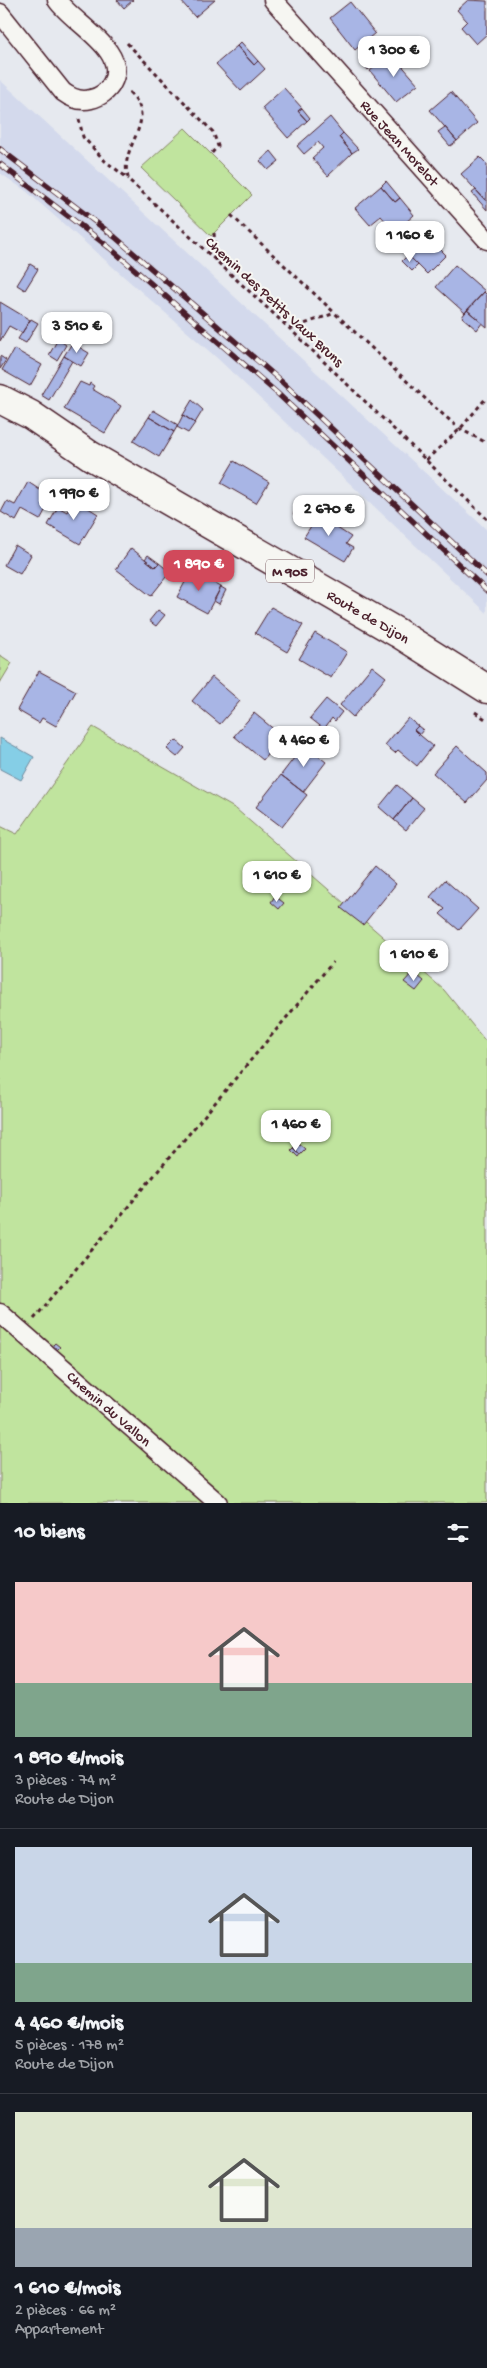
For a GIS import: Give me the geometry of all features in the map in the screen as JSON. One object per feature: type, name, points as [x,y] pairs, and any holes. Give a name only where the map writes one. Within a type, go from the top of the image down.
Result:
[{"type":"main road","name":"Route de Dijon","points":[[0,399],[31,416],[91,456],[398,633],[487,689]]},
{"type":"main road","name":"Route de Dijon","points":[[0,415],[91,456]]},
{"type":"street","points":[[0,13],[57,86],[74,98],[87,100],[99,96],[108,89],[113,81],[115,63],[112,55],[104,45],[62,9],[57,0]]},
{"type":"street","name":"Rue Jean Morelot","points":[[272,0],[487,240]]},
{"type":"street","name":"Chemin du Vallon","points":[[0,1313],[218,1503]]},
{"type":"path","points":[[122,39],[213,132],[218,146],[211,154]]},
{"type":"path","points":[[113,81],[125,88],[137,101],[142,122],[126,158],[125,170],[129,180]]},
{"type":"path","name":"Chemin des Petits Vaux Bruns","points":[[74,98],[83,137],[105,161],[129,180],[290,329],[487,519]]},
{"type":"path","points":[[231,215],[432,405],[460,429],[487,443]]},
{"type":"path","points":[[214,233],[216,261]]},
{"type":"path","points":[[290,329],[335,313]]},
{"type":"path","points":[[426,460],[460,429],[487,397]]},
{"type":"path","points":[[22,1333],[333,962]]},
{"type":"shaded area","points":[[0,80],[487,530],[487,613],[217,358],[26,191],[0,173]]},
{"type":"green space","points":[[185,128],[252,195],[211,236],[141,168]]},
{"type":"green space","points":[[0,655],[12,663],[0,683]]},
{"type":"green space","points":[[93,727],[236,809],[444,990],[487,1043],[487,1503],[0,1503],[0,826],[17,834]]},
{"type":"water","points":[[0,738],[34,757],[21,780],[0,769]]},
{"type":"building","points":[[117,0],[133,0],[124,8]]},
{"type":"building","points":[[180,0],[215,0],[195,17]]},
{"type":"building","points":[[468,0],[487,1],[487,34],[476,44],[461,27],[467,21],[457,10]]},
{"type":"building","points":[[350,2],[375,33],[355,50],[330,18]]},
{"type":"building","points":[[241,42],[258,61],[254,65],[237,46]]},
{"type":"building","points":[[237,46],[254,65],[258,61],[265,69],[241,91],[216,64]]},
{"type":"building","points":[[391,53],[418,84],[396,102],[370,71]]},
{"type":"building","points":[[366,59],[372,66],[368,70],[362,63]]},
{"type":"building","points":[[284,88],[302,108],[298,111],[307,121],[288,138],[262,108]]},
{"type":"building","points":[[451,92],[477,123],[457,141],[430,110]]},
{"type":"building","points":[[302,108],[310,118],[307,121],[298,111]]},
{"type":"building","points":[[330,117],[343,133],[339,137],[352,153],[328,176],[312,158],[323,148],[318,142],[304,154],[297,146]]},
{"type":"building","points":[[445,127],[457,141],[450,146],[438,132]]},
{"type":"building","points":[[343,133],[358,149],[352,153],[339,137]]},
{"type":"building","points":[[271,151],[279,161],[268,170],[260,161]]},
{"type":"building","points":[[480,157],[487,164],[487,202],[461,174]]},
{"type":"building","points":[[386,181],[400,198],[395,202],[381,186]]},
{"type":"building","points":[[381,186],[395,202],[400,198],[414,215],[395,232],[381,216],[370,225],[355,208]]},
{"type":"building","points":[[476,190],[487,202],[487,210],[472,193]]},
{"type":"building","points":[[419,229],[431,240],[428,243],[417,231]]},
{"type":"building","points":[[417,231],[428,243],[431,240],[446,255],[427,274],[400,247]]},
{"type":"building","points":[[408,255],[418,265],[412,271],[402,261]]},
{"type":"building","points":[[30,264],[38,269],[25,290],[17,285]]},
{"type":"building","points":[[455,265],[485,291],[465,313],[436,287]]},
{"type":"building","points":[[484,292],[487,295],[487,327],[467,310]]},
{"type":"building","points":[[0,302],[30,320],[22,333],[9,326],[0,341]]},
{"type":"building","points":[[467,310],[482,323],[477,330],[462,317]]},
{"type":"building","points":[[31,319],[38,323],[26,343],[18,339]]},
{"type":"building","points":[[58,339],[66,345],[57,360],[49,355]]},
{"type":"building","points":[[72,343],[89,353],[81,366],[64,356]]},
{"type":"building","points":[[14,349],[42,365],[30,386],[2,370]]},
{"type":"building","points":[[0,356],[6,360],[0,369]]},
{"type":"building","points":[[64,356],[72,361],[49,400],[41,395]]},
{"type":"building","points":[[80,382],[89,386],[90,383],[94,386],[92,389],[121,406],[105,433],[64,409]]},
{"type":"building","points":[[192,400],[203,410],[195,423],[183,415]]},
{"type":"building","points":[[153,410],[178,425],[174,432],[149,417]]},
{"type":"building","points":[[183,415],[195,423],[188,433],[177,427]]},
{"type":"building","points":[[149,417],[174,432],[159,457],[133,441]]},
{"type":"building","points":[[234,461],[269,482],[256,503],[221,483]]},
{"type":"building","points":[[28,482],[52,498],[40,520],[22,510],[16,521],[1,512],[7,501],[15,505]]},
{"type":"building","points":[[74,499],[98,514],[80,544],[48,525],[58,507],[67,512]]},
{"type":"building","points":[[302,500],[309,504],[300,518],[293,514]]},
{"type":"building","points":[[309,504],[320,511],[315,519],[304,512]]},
{"type":"building","points":[[320,512],[327,516],[325,520],[351,537],[346,544],[353,548],[345,561],[304,537]]},
{"type":"building","points":[[15,545],[31,555],[20,574],[4,565]]},
{"type":"building","points":[[131,548],[155,567],[159,563],[170,572],[151,596],[116,569]]},
{"type":"building","points":[[148,555],[159,563],[155,567],[145,559]]},
{"type":"building","points":[[191,571],[221,587],[207,613],[177,597]]},
{"type":"building","points":[[221,587],[226,590],[219,604],[214,601]]},
{"type":"building","points":[[271,607],[303,625],[287,652],[255,633]]},
{"type":"building","points":[[158,610],[165,615],[156,626],[149,621]]},
{"type":"building","points":[[315,633],[347,652],[331,678],[299,659]]},
{"type":"building","points":[[372,666],[386,677],[353,717],[340,705]]},
{"type":"building","points":[[39,671],[76,691],[56,726],[42,718],[39,723],[17,710]]},
{"type":"building","points":[[212,677],[240,701],[220,724],[192,701]]},
{"type":"building","points":[[326,699],[342,712],[335,721],[332,718],[324,729],[310,718]]},
{"type":"building","points":[[254,713],[282,736],[263,760],[234,736]]},
{"type":"building","points":[[408,718],[418,726],[414,730],[433,746],[417,766],[398,750],[395,753],[385,745]]},
{"type":"building","points":[[418,726],[423,730],[419,735],[414,730]]},
{"type":"building","points":[[176,740],[185,748],[177,757],[167,749]]},
{"type":"building","points":[[304,745],[326,762],[303,792],[281,775]]},
{"type":"building","points":[[457,746],[487,773],[487,780],[467,803],[433,773]]},
{"type":"building","points":[[281,775],[307,795],[282,827],[256,807]]},
{"type":"building","points":[[397,785],[412,798],[394,820],[379,807]]},
{"type":"building","points":[[412,798],[424,808],[406,830],[394,820]]},
{"type":"building","points":[[375,866],[396,884],[363,925],[341,908]]},
{"type":"building","points":[[445,880],[478,909],[459,930],[440,914],[445,909],[430,897]]},
{"type":"building","points":[[275,896],[284,903],[279,909],[271,902]]},
{"type":"building","points":[[413,972],[424,981],[416,991],[404,982]]},
{"type":"building","points":[[298,1143],[305,1149],[300,1154],[293,1148]]},
{"type":"building","points":[[293,1148],[300,1154],[298,1157],[291,1150]]},
{"type":"building","points":[[55,1343],[60,1347],[56,1351],[51,1347]]},
{"type":"railway","points":[[0,149],[115,237],[282,382],[487,575]]},
{"type":"railway","points":[[0,164],[110,248],[277,393],[487,591]]}]
